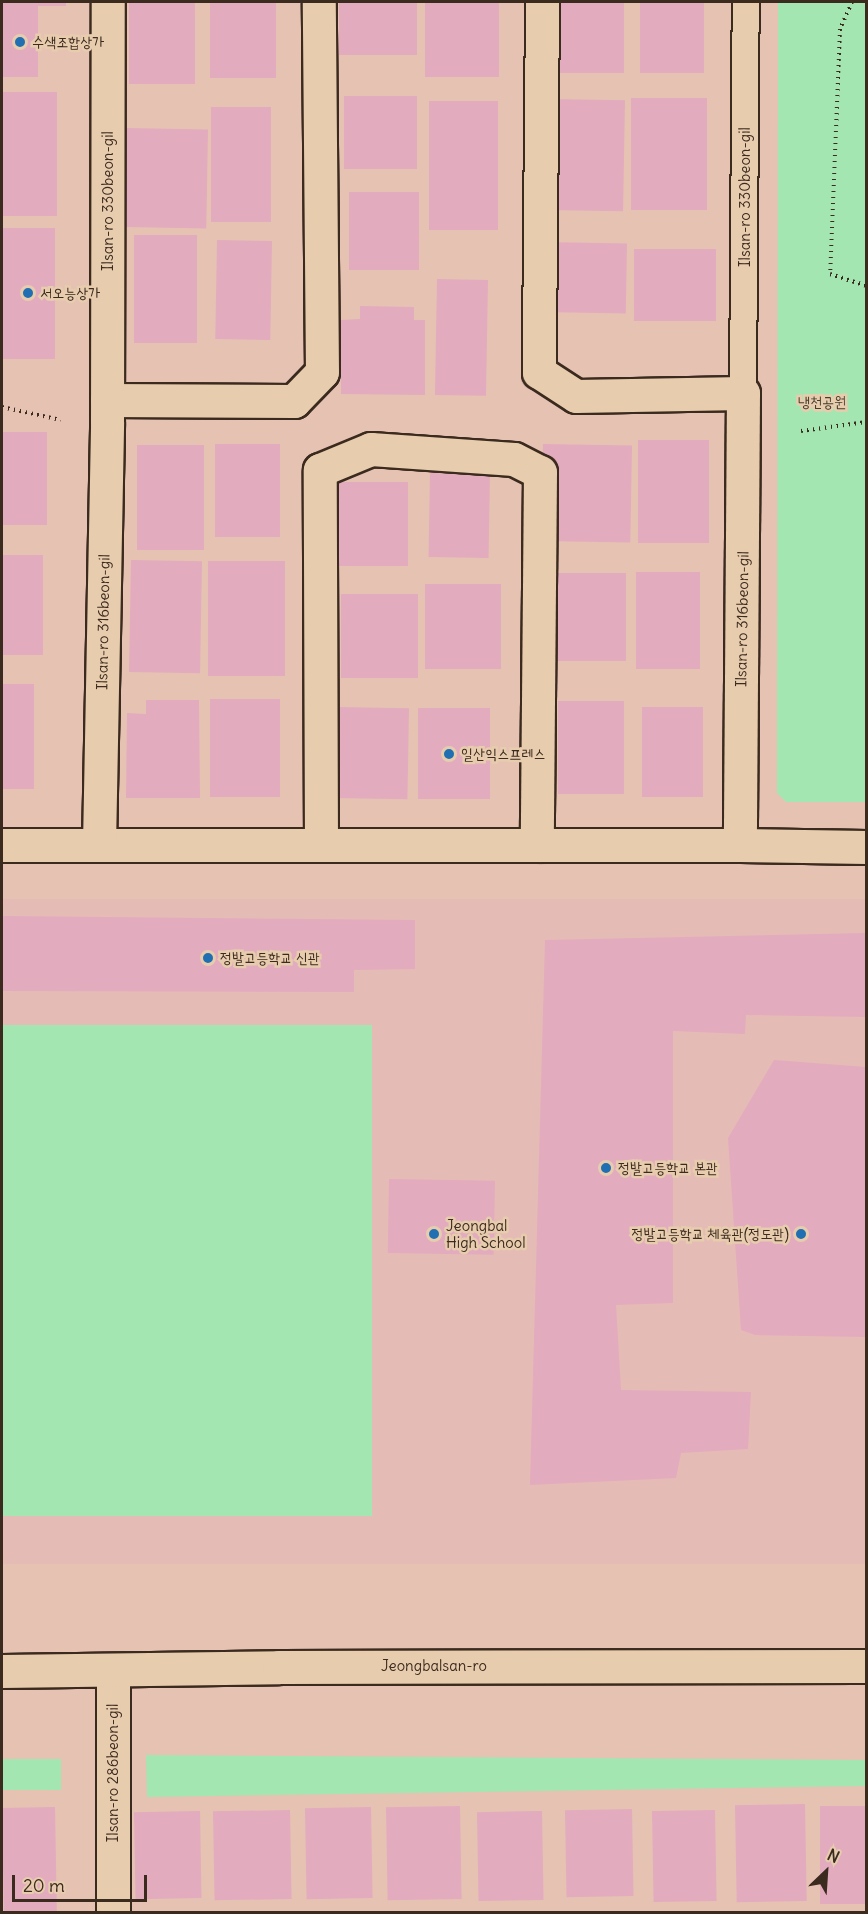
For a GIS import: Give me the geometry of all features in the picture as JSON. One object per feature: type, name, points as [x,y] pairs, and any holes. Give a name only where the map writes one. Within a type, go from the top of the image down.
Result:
[{"type":"street","name":"Ilsan-ro 330beon-gil","points":[[107,400],[108,2]]},
{"type":"street","points":[[107,400],[294,401],[322,372],[319,2]]},
{"type":"street","points":[[542,2],[539,372],[576,396],[743,393]]},
{"type":"street","name":"Ilsan-ro 316beon-gil","points":[[740,845],[743,393]]},
{"type":"street","name":"Ilsan-ro 316beon-gil","points":[[99,844],[107,400]]},
{"type":"street","points":[[321,844],[320,470],[371,449],[514,459],[540,472],[537,844]]},
{"type":"street","points":[[2,844],[537,844],[867,847]]},
{"type":"street","name":"Jeongbalsan-ro","points":[[2,1671],[279,1667],[867,1666]]},
{"type":"street","name":"Ilsan-ro 286beon-gil","points":[[112,1670],[113,1912]]},
{"type":"lane","name":"Ilsan-ro 330beon-gil","points":[[743,393],[746,2]]},
{"type":"path","points":[[852,2],[840,29],[830,274],[867,286]]},
{"type":"path","points":[[2,406],[61,420]]},
{"type":"path","points":[[801,431],[867,422]]},
{"type":"shaded area","name":"Jeongbal High School","points":[[2,899],[866,899],[866,1564],[2,1564]]},
{"type":"green space","name":"냉천공원","points":[[778,2],[866,2],[866,802],[786,802],[777,793]]},
{"type":"green space","points":[[2,1025],[372,1025],[372,1516],[2,1516]]},
{"type":"green space","points":[[146,1755],[866,1760],[866,1786],[147,1797]]},
{"type":"green space","points":[[2,1759],[61,1759],[61,1790],[2,1790]]},
{"type":"building","name":"수색조합상가","points":[[2,2],[66,2],[66,6],[38,6],[38,77],[2,77]]},
{"type":"building","points":[[129,2],[195,2],[195,84],[129,84]]},
{"type":"building","points":[[210,2],[276,2],[276,78],[210,78]]},
{"type":"building","points":[[339,2],[417,2],[417,55],[339,55]]},
{"type":"building","points":[[425,2],[499,2],[499,77],[425,77]]},
{"type":"building","points":[[557,2],[624,2],[624,73],[557,73]]},
{"type":"building","points":[[640,2],[704,2],[704,73],[640,73]]},
{"type":"building","points":[[2,92],[57,92],[57,216],[2,216]]},
{"type":"building","points":[[344,96],[417,96],[417,169],[344,169]]},
{"type":"building","points":[[631,98],[707,98],[707,210],[631,210]]},
{"type":"building","points":[[547,99],[625,100],[623,211],[545,210]]},
{"type":"building","points":[[429,101],[498,101],[498,230],[429,230]]},
{"type":"building","points":[[211,107],[271,107],[271,222],[211,222]]},
{"type":"building","points":[[127,128],[208,129],[206,228],[125,227]]},
{"type":"building","points":[[349,192],[419,192],[419,270],[349,270]]},
{"type":"building","name":"서오능상가","points":[[2,228],[55,228],[55,359],[2,359]]},
{"type":"building","points":[[134,235],[197,235],[197,343],[134,343]]},
{"type":"building","points":[[217,240],[272,241],[270,340],[215,339]]},
{"type":"building","points":[[543,242],[627,243],[626,313],[542,312]]},
{"type":"building","points":[[634,249],[716,249],[716,321],[634,321]]},
{"type":"building","points":[[437,279],[488,280],[486,396],[435,395]]},
{"type":"building","points":[[360,306],[414,307],[414,320],[425,320],[425,395],[341,394],[341,320],[360,319]]},
{"type":"building","points":[[2,432],[47,432],[47,525],[2,525]]},
{"type":"building","points":[[638,440],[709,440],[709,543],[638,543]]},
{"type":"building","points":[[215,444],[280,444],[280,537],[215,537]]},
{"type":"building","points":[[543,444],[632,446],[630,543],[541,541]]},
{"type":"building","points":[[137,445],[204,445],[204,550],[137,550]]},
{"type":"building","points":[[430,473],[490,474],[489,558],[429,557]]},
{"type":"building","points":[[333,482],[408,482],[408,566],[333,566]]},
{"type":"building","points":[[2,555],[43,555],[43,655],[2,655]]},
{"type":"building","points":[[131,560],[202,561],[200,673],[129,672]]},
{"type":"building","points":[[208,561],[285,561],[285,676],[208,676]]},
{"type":"building","points":[[636,572],[700,572],[700,669],[636,669]]},
{"type":"building","points":[[557,573],[626,573],[626,661],[557,661]]},
{"type":"building","points":[[425,584],[501,584],[501,669],[425,669]]},
{"type":"building","points":[[341,594],[418,594],[418,678],[341,678]]},
{"type":"building","points":[[2,684],[34,684],[34,789],[2,789]]},
{"type":"building","points":[[210,699],[280,699],[280,797],[210,797]]},
{"type":"building","points":[[146,700],[199,700],[200,798],[126,798],[127,713],[146,714]]},
{"type":"building","points":[[558,701],[624,701],[624,794],[558,794]]},
{"type":"building","points":[[336,707],[409,708],[407,799],[334,798]]},
{"type":"building","points":[[642,707],[703,707],[703,797],[642,797]]},
{"type":"building","points":[[418,708],[490,708],[490,799],[418,799]]},
{"type":"building","name":"정발고등학교 신관","points":[[2,916],[415,920],[415,969],[354,970],[354,992],[2,991]]},
{"type":"building","name":"정발고등학교 본관","points":[[866,933],[866,1017],[746,1015],[745,1034],[673,1031],[673,1303],[616,1305],[621,1390],[751,1392],[748,1449],[681,1453],[676,1478],[530,1485],[545,940]]},
{"type":"building","name":"정발고등학교 체육관(정도관)","points":[[774,1060],[866,1067],[866,1337],[755,1335],[741,1330],[728,1138]]},
{"type":"building","points":[[389,1179],[495,1181],[494,1255],[388,1253]]},
{"type":"building","points":[[805,1804],[807,1901],[737,1902],[735,1805]]},
{"type":"building","points":[[460,1806],[462,1899],[388,1900],[386,1807]]},
{"type":"building","points":[[820,1806],[866,1806],[866,1904],[820,1904]]},
{"type":"building","points":[[55,1807],[57,1912],[4,1912],[2,1808]]},
{"type":"building","points":[[371,1807],[373,1898],[307,1899],[305,1808]]},
{"type":"building","points":[[632,1809],[634,1896],[567,1897],[565,1810]]},
{"type":"building","points":[[290,1810],[292,1899],[215,1900],[213,1811]]},
{"type":"building","points":[[715,1810],[717,1901],[654,1902],[652,1811]]},
{"type":"building","points":[[200,1811],[202,1898],[136,1899],[134,1812]]},
{"type":"building","points":[[542,1811],[544,1900],[479,1901],[477,1812]]},
{"type":"place","name":"수색조합상가","points":[[20,42]]},
{"type":"place","name":"서오능상가","points":[[28,293]]},
{"type":"place","name":"일산익스프레스","points":[[449,754]]},
{"type":"place","name":"정발고등학교 신관","points":[[208,958]]},
{"type":"place","name":"정발고등학교 본관","points":[[606,1168]]},
{"type":"place","name":"Jeongbal High School","points":[[434,1234]]},
{"type":"place","name":"정발고등학교 체육관(정도관)","points":[[801,1234]]}]
